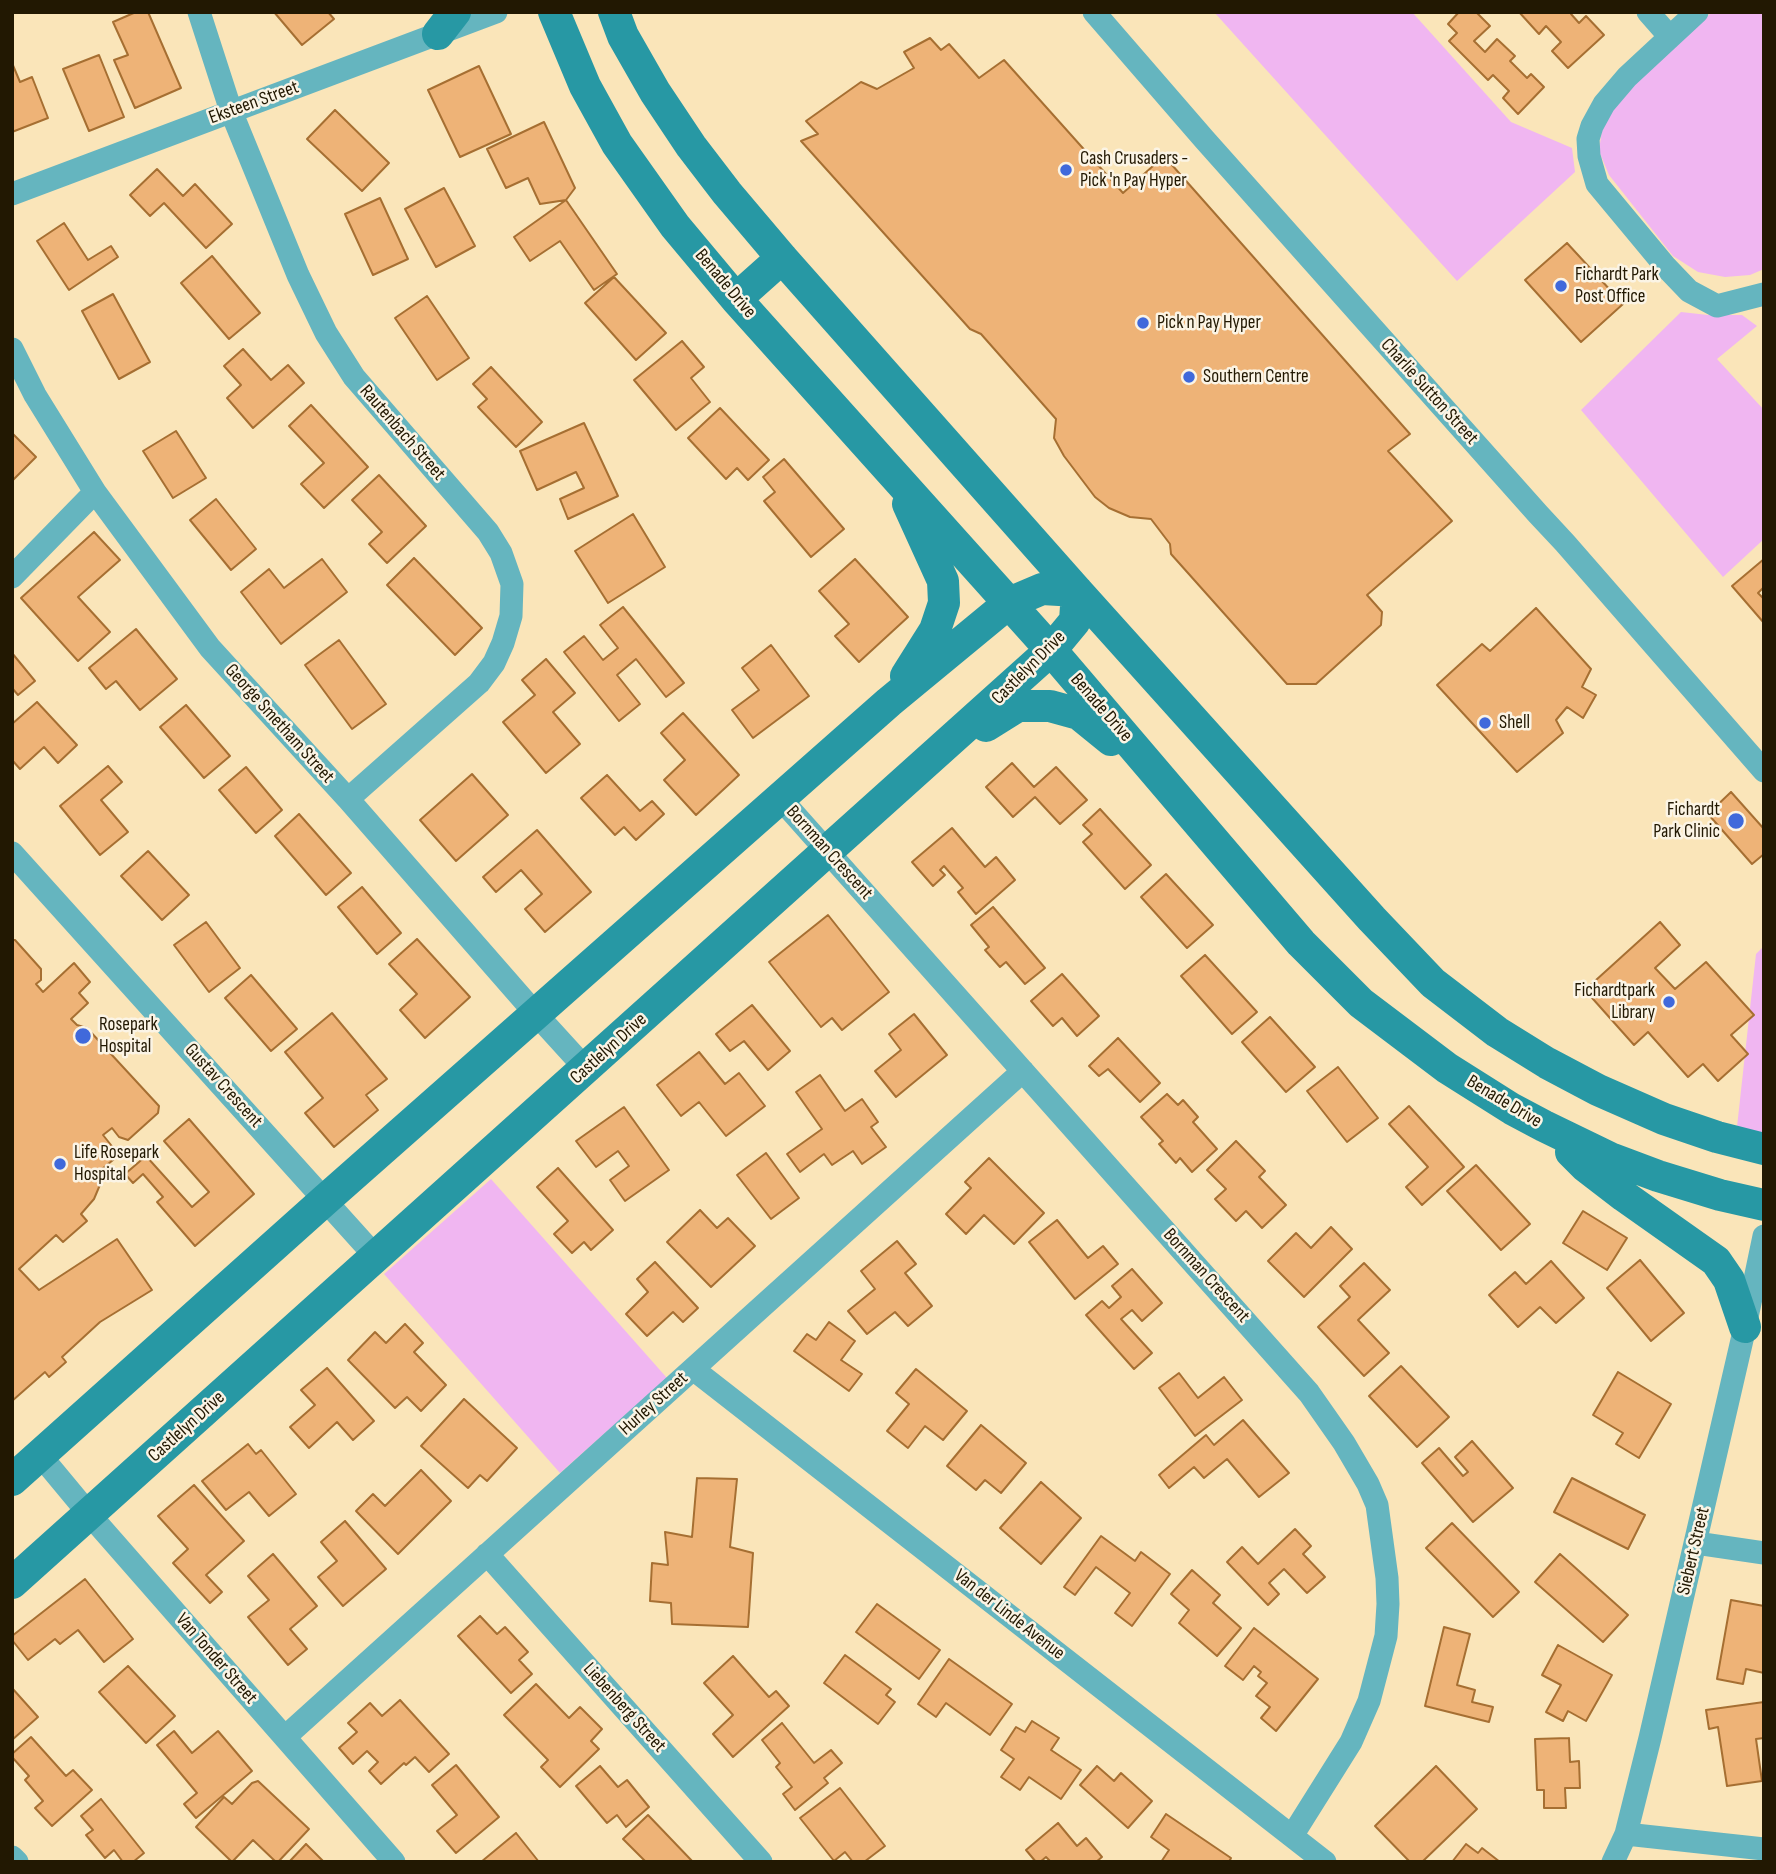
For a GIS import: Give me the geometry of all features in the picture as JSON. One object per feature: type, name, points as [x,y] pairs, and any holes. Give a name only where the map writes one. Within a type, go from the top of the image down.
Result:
[{"type":"street","name":"Rautenbach Street","points":[[199,12],[231,111],[298,275],[327,333],[354,377],[488,532],[501,553],[512,584],[511,616],[503,643],[494,663],[479,683],[348,799]]},
{"type":"street","name":"Eksteen Street","points":[[12,194],[231,111],[447,23],[496,12]]},
{"type":"street","name":"Benade Drive","points":[[554,12],[585,86],[617,144],[675,226],[736,299],[1051,650],[1301,943],[1361,1003],[1447,1068],[1544,1126],[1622,1163],[1720,1195],[1764,1205]]},
{"type":"street","points":[[614,12],[623,36],[655,92],[727,193],[1077,591],[1372,919],[1433,983],[1497,1032],[1598,1090],[1664,1119],[1717,1138],[1764,1149]]},
{"type":"street","name":"Charlie Sutton Street","points":[[1094,12],[1222,160],[1565,542],[1764,771]]},
{"type":"street","points":[[1648,12],[1670,37]]},
{"type":"street","points":[[1697,12],[1627,77],[1604,104],[1588,139],[1589,156],[1597,184],[1689,291],[1717,306],[1764,294]]},
{"type":"street","points":[[736,299],[782,258]]},
{"type":"street","name":"George Smetham Street","points":[[12,349],[35,395],[95,492],[210,648],[348,799],[586,1069]]},
{"type":"street","points":[[889,702],[935,630],[944,603],[943,581],[894,475]]},
{"type":"street","points":[[12,577],[95,492]]},
{"type":"street","points":[[12,1480],[534,1013],[889,702],[1009,603],[1042,589],[1077,591]]},
{"type":"street","name":"Castlelyn Drive","points":[[12,1583],[1051,650],[1074,621],[1077,591]]},
{"type":"street","points":[[926,765],[1018,706],[1050,706],[1079,714],[1166,785]]},
{"type":"street","name":"Bornman Crescent","points":[[779,797],[1310,1393],[1368,1484],[1377,1505],[1387,1578],[1386,1636],[1369,1701],[1351,1742],[1292,1836]]},
{"type":"street","name":"Gustav Crescent","points":[[12,853],[376,1258]]},
{"type":"street","name":"Hurley Street","points":[[285,1737],[1023,1071]]},
{"type":"street","points":[[1544,1126],[1585,1166],[1716,1261],[1729,1280],[1745,1327]]},
{"type":"street","name":"Siebert Street","points":[[1613,1862],[1626,1835],[1650,1738],[1764,1236]]},
{"type":"street","name":"Van der Linde Avenue","points":[[693,1369],[1325,1862]]},
{"type":"street","name":"Van Tonder Street","points":[[40,1455],[394,1862]]},
{"type":"street","points":[[1696,1543],[1764,1553]]},
{"type":"street","name":"Liebenberg Street","points":[[487,1555],[761,1862]]},
{"type":"street","points":[[1626,1835],[1764,1849]]},
{"type":"street","points":[[12,1857],[17,1862]]},
{"type":"shaded area","points":[[1214,12],[1412,12],[1511,122],[1572,148],[1575,172],[1457,281]]},
{"type":"shaded area","points":[[1712,12],[1764,12],[1764,269],[1750,275],[1725,277],[1698,272],[1673,256],[1609,175],[1599,151],[1602,129],[1612,109],[1635,83]]},
{"type":"shaded area","points":[[1681,312],[1742,315],[1757,326],[1717,359],[1764,410],[1764,539],[1723,577],[1581,410]]},
{"type":"shaded area","points":[[1764,946],[1764,1133],[1737,1127],[1756,954]]},
{"type":"shaded area","points":[[491,1179],[667,1378],[560,1473],[384,1274]]},
{"type":"building","points":[[136,12],[148,12],[181,88],[135,108],[114,60],[128,55],[113,22]]},
{"type":"building","points":[[274,12],[328,12],[334,19],[302,45]]},
{"type":"building","points":[[1459,12],[1476,12],[1490,26],[1474,41],[1485,52],[1497,39],[1515,56],[1510,61],[1527,78],[1531,74],[1544,87],[1518,114],[1503,98],[1509,91],[1493,75],[1488,80],[1449,41],[1457,33],[1448,24]]},
{"type":"building","points":[[1519,12],[1572,12],[1579,23],[1586,16],[1604,35],[1568,68],[1552,51],[1561,42],[1546,26],[1539,34]]},
{"type":"building","name":"Southern Centre","points":[[930,38],[941,50],[949,44],[979,78],[1004,60],[1123,193],[1164,156],[1410,434],[1388,451],[1452,521],[1367,595],[1382,612],[1381,625],[1316,684],[1287,684],[1171,554],[1170,544],[1151,519],[1130,517],[1109,508],[1095,497],[1054,438],[1056,419],[981,334],[970,329],[801,141],[818,134],[806,121],[861,82],[877,89],[914,68],[904,52]]},
{"type":"building","points":[[99,55],[124,117],[89,131],[63,69]]},
{"type":"building","points":[[12,63],[20,82],[32,77],[48,118],[12,132]]},
{"type":"building","points":[[479,66],[511,134],[460,157],[428,90]]},
{"type":"building","points":[[335,110],[389,163],[362,191],[307,139]]},
{"type":"building","points":[[544,122],[575,188],[566,200],[540,204],[528,178],[506,188],[487,149]]},
{"type":"building","points":[[157,169],[183,196],[195,184],[232,224],[206,248],[164,203],[150,216],[130,195]]},
{"type":"building","points":[[444,188],[475,246],[436,267],[405,209]]},
{"type":"building","points":[[380,198],[408,259],[373,275],[345,214]]},
{"type":"building","points":[[566,200],[617,274],[594,290],[560,241],[530,261],[514,237]]},
{"type":"building","points":[[64,223],[88,260],[111,246],[118,257],[69,290],[37,241]]},
{"type":"building","points":[[1567,243],[1623,304],[1581,342],[1525,280]]},
{"type":"building","points":[[212,256],[260,313],[229,339],[181,283]]},
{"type":"building","points":[[614,277],[666,333],[636,360],[585,303]]},
{"type":"building","points":[[113,294],[150,362],[119,379],[82,311]]},
{"type":"building","points":[[427,296],[469,358],[437,380],[395,318]]},
{"type":"building","points":[[682,341],[704,367],[691,378],[710,402],[676,430],[634,380]]},
{"type":"building","points":[[243,349],[271,380],[288,365],[304,383],[253,428],[227,398],[241,385],[224,366]]},
{"type":"building","points":[[491,367],[542,422],[516,447],[478,407],[487,399],[473,384]]},
{"type":"building","points":[[311,405],[368,467],[324,508],[301,484],[324,463],[289,426]]},
{"type":"building","points":[[720,408],[769,460],[748,480],[737,468],[726,479],[688,438]]},
{"type":"building","points":[[584,423],[618,496],[568,519],[560,499],[584,488],[576,472],[537,490],[520,451]]},
{"type":"building","points":[[176,431],[206,478],[173,498],[143,451]]},
{"type":"building","points":[[12,433],[36,457],[12,481]]},
{"type":"building","points":[[784,459],[844,529],[811,557],[764,501],[775,492],[763,477]]},
{"type":"building","points":[[379,475],[426,526],[387,563],[369,544],[382,532],[352,500]]},
{"type":"building","points":[[216,499],[256,549],[231,570],[190,520]]},
{"type":"building","points":[[633,514],[665,567],[608,603],[575,551]]},
{"type":"building","points":[[94,532],[120,560],[78,597],[110,632],[78,661],[21,598]]},
{"type":"building","points":[[414,558],[482,628],[455,655],[387,585]]},
{"type":"building","points":[[322,559],[347,592],[281,644],[241,592],[269,569],[284,588]]},
{"type":"building","points":[[855,559],[908,617],[859,662],[835,636],[849,624],[819,591]]},
{"type":"building","points":[[1764,559],[1764,587],[1758,593],[1764,599],[1764,623],[1732,586]]},
{"type":"building","points":[[623,607],[684,683],[666,697],[636,659],[617,675],[640,704],[619,721],[564,652],[584,636],[603,660],[618,648],[600,625]]},
{"type":"building","points":[[1536,608],[1591,669],[1582,687],[1596,695],[1583,718],[1567,707],[1556,720],[1563,733],[1517,772],[1437,685],[1482,644],[1490,651]]},
{"type":"building","points":[[136,629],[177,679],[140,710],[116,681],[106,689],[89,668]]},
{"type":"building","points":[[339,640],[386,704],[352,729],[305,665]]},
{"type":"building","points":[[771,645],[809,696],[753,738],[732,710],[759,690],[742,668]]},
{"type":"building","points":[[12,653],[35,681],[18,695],[12,688]]},
{"type":"building","points":[[546,659],[575,693],[553,712],[580,744],[546,773],[503,722],[535,695],[522,680]]},
{"type":"building","points":[[37,702],[77,745],[58,763],[44,747],[20,769],[12,760],[12,724]]},
{"type":"building","points":[[186,705],[230,756],[204,778],[160,727]]},
{"type":"building","points":[[683,713],[739,775],[696,815],[664,780],[685,760],[661,733]]},
{"type":"building","points":[[1012,763],[1034,787],[1056,767],[1087,800],[1060,824],[1035,797],[1013,817],[986,787]]},
{"type":"building","points":[[108,766],[122,782],[101,800],[128,832],[100,855],[60,806]]},
{"type":"building","points":[[246,767],[282,810],[256,833],[219,790]]},
{"type":"building","points":[[472,774],[508,815],[456,861],[420,820]]},
{"type":"building","points":[[607,775],[640,811],[652,801],[664,814],[636,840],[624,827],[615,835],[581,798]]},
{"type":"building","name":"Fichardt Park Clinic","points":[[1731,792],[1764,829],[1764,854],[1752,864],[1708,814]]},
{"type":"building","points":[[1100,809],[1151,865],[1125,889],[1083,842],[1092,834],[1083,825]]},
{"type":"building","points":[[299,814],[351,873],[326,895],[275,836]]},
{"type":"building","points":[[952,828],[985,867],[996,857],[1015,880],[976,914],[958,892],[963,888],[944,866],[940,870],[945,875],[933,886],[912,862]]},
{"type":"building","points":[[537,830],[591,892],[545,932],[525,909],[542,894],[521,870],[496,892],[483,877]]},
{"type":"building","points":[[148,851],[189,895],[162,920],[121,876]]},
{"type":"building","points":[[1166,874],[1213,925],[1187,948],[1141,897]]},
{"type":"building","points":[[362,887],[401,933],[377,954],[338,907]]},
{"type":"building","points":[[993,907],[1045,968],[1025,984],[1006,962],[1000,967],[985,950],[989,947],[971,925]]},
{"type":"building","points":[[828,915],[889,992],[842,1030],[832,1018],[821,1027],[769,962]]},
{"type":"building","points":[[206,922],[240,968],[209,992],[174,945]]},
{"type":"building","name":"Fichardtpark Library","points":[[1660,922],[1680,945],[1655,968],[1675,989],[1706,962],[1754,1015],[1731,1035],[1748,1054],[1718,1081],[1703,1064],[1688,1077],[1648,1032],[1634,1045],[1585,990]]},
{"type":"building","points":[[417,939],[470,997],[425,1038],[400,1010],[417,994],[389,964]]},
{"type":"building","name":"Life Rosepark Hospital","points":[[12,940],[15,940],[41,969],[41,980],[36,984],[43,992],[74,963],[90,982],[79,993],[88,1003],[71,1019],[77,1025],[87,1028],[159,1106],[158,1113],[128,1140],[119,1137],[112,1128],[103,1135],[119,1155],[96,1174],[102,1180],[94,1199],[81,1214],[87,1221],[63,1242],[56,1235],[19,1269],[39,1290],[117,1239],[152,1290],[100,1322],[62,1357],[66,1362],[49,1377],[45,1372],[12,1401]]},
{"type":"building","points":[[1205,955],[1257,1012],[1232,1034],[1181,976]]},
{"type":"building","points":[[1062,974],[1099,1016],[1077,1036],[1062,1018],[1053,1026],[1031,1001]]},
{"type":"building","points":[[251,975],[297,1029],[271,1051],[225,998]]},
{"type":"building","points":[[752,1005],[790,1051],[768,1070],[744,1041],[730,1051],[716,1034]]},
{"type":"building","points":[[332,1013],[387,1079],[366,1095],[378,1110],[334,1147],[305,1113],[323,1098],[285,1052]]},
{"type":"building","points":[[914,1014],[947,1055],[896,1097],[875,1071],[901,1050],[889,1034]]},
{"type":"building","points":[[1270,1017],[1315,1067],[1286,1092],[1242,1042]]},
{"type":"building","points":[[1118,1038],[1160,1083],[1140,1102],[1108,1069],[1099,1076],[1089,1066]]},
{"type":"building","points":[[699,1052],[725,1084],[739,1073],[765,1106],[726,1136],[699,1102],[681,1116],[657,1085]]},
{"type":"building","points":[[1338,1067],[1378,1118],[1347,1142],[1307,1091]]},
{"type":"building","points":[[820,1075],[845,1111],[862,1099],[878,1122],[871,1127],[886,1147],[862,1164],[853,1151],[832,1165],[824,1154],[800,1172],[787,1154],[822,1129],[796,1092]]},
{"type":"building","points":[[1167,1094],[1178,1105],[1183,1100],[1198,1117],[1193,1122],[1217,1149],[1192,1172],[1180,1158],[1176,1163],[1159,1144],[1163,1141],[1141,1117]]},
{"type":"building","points":[[1409,1106],[1464,1167],[1422,1205],[1406,1187],[1428,1167],[1389,1124]]},
{"type":"building","points":[[624,1107],[669,1170],[625,1201],[610,1180],[629,1166],[618,1151],[596,1167],[576,1141]]},
{"type":"building","points":[[189,1119],[254,1194],[195,1246],[157,1202],[163,1197],[143,1174],[133,1183],[125,1174],[146,1156],[192,1207],[209,1192],[164,1141]]},
{"type":"building","points":[[1236,1141],[1265,1171],[1259,1177],[1286,1205],[1262,1228],[1246,1211],[1236,1221],[1215,1199],[1226,1189],[1207,1170]]},
{"type":"building","points":[[766,1153],[799,1198],[771,1219],[737,1175]]},
{"type":"building","points":[[989,1158],[1044,1213],[1014,1244],[984,1215],[966,1234],[946,1214],[971,1188],[965,1182]]},
{"type":"building","points":[[1476,1165],[1530,1224],[1501,1250],[1447,1191]]},
{"type":"building","points":[[558,1168],[613,1230],[591,1250],[584,1242],[572,1253],[554,1234],[568,1221],[537,1187]]},
{"type":"building","points":[[700,1210],[717,1228],[728,1218],[755,1246],[711,1287],[667,1242]]},
{"type":"building","points":[[1583,1211],[1627,1238],[1607,1270],[1563,1243]]},
{"type":"building","points":[[1057,1220],[1088,1258],[1103,1246],[1118,1264],[1075,1299],[1029,1242]]},
{"type":"building","points":[[1331,1227],[1352,1249],[1304,1297],[1268,1261],[1296,1233],[1311,1248]]},
{"type":"building","points":[[897,1241],[916,1264],[905,1273],[932,1306],[908,1326],[895,1312],[867,1334],[848,1311],[875,1289],[861,1271]]},
{"type":"building","points":[[1640,1260],[1684,1313],[1651,1341],[1607,1288]]},
{"type":"building","points":[[1551,1261],[1584,1298],[1556,1323],[1540,1307],[1518,1327],[1489,1295],[1515,1272],[1526,1284]]},
{"type":"building","points":[[655,1262],[698,1308],[683,1322],[673,1312],[647,1336],[626,1314],[648,1292],[637,1279]]},
{"type":"building","points":[[1364,1263],[1390,1290],[1358,1320],[1389,1353],[1364,1376],[1318,1327],[1350,1297],[1340,1286]]},
{"type":"building","points":[[1132,1269],[1162,1303],[1142,1321],[1132,1310],[1121,1319],[1152,1353],[1134,1369],[1086,1315],[1102,1301],[1109,1308],[1121,1297],[1112,1286]]},
{"type":"building","points":[[829,1322],[855,1341],[841,1360],[862,1374],[849,1391],[794,1351],[807,1334],[816,1340]]},
{"type":"building","points":[[405,1324],[423,1343],[414,1352],[446,1385],[421,1411],[407,1397],[395,1408],[348,1360],[375,1332],[386,1343]]},
{"type":"building","points":[[1401,1366],[1449,1417],[1417,1447],[1369,1396]]},
{"type":"building","points":[[327,1368],[374,1421],[353,1440],[337,1422],[309,1448],[290,1427],[315,1405],[301,1390]]},
{"type":"building","points":[[916,1369],[967,1411],[943,1440],[925,1426],[908,1448],[887,1431],[909,1404],[896,1393]]},
{"type":"building","points":[[1618,1372],[1671,1404],[1639,1458],[1616,1444],[1623,1433],[1593,1415]]},
{"type":"building","points":[[1179,1373],[1198,1398],[1224,1377],[1242,1400],[1195,1436],[1159,1388]]},
{"type":"building","points":[[464,1399],[517,1448],[487,1481],[480,1475],[468,1488],[421,1446]]},
{"type":"building","points":[[1243,1420],[1289,1473],[1259,1497],[1227,1459],[1204,1478],[1194,1467],[1169,1488],[1159,1475],[1206,1435],[1214,1445]]},
{"type":"building","points":[[981,1425],[1026,1463],[1001,1493],[985,1480],[976,1490],[947,1466]]},
{"type":"building","points":[[1472,1441],[1513,1488],[1473,1522],[1422,1463],[1439,1448],[1463,1476],[1468,1472],[1455,1457]]},
{"type":"building","points":[[248,1444],[256,1454],[261,1450],[296,1494],[269,1516],[249,1492],[226,1510],[202,1481]]},
{"type":"building","points":[[421,1470],[451,1501],[398,1554],[356,1511],[373,1494],[385,1506]]},
{"type":"building","points":[[697,1478],[737,1479],[730,1547],[753,1553],[748,1627],[672,1624],[671,1603],[650,1601],[652,1563],[668,1565],[665,1532],[692,1537]]},
{"type":"building","points":[[1572,1478],[1645,1515],[1628,1549],[1554,1512]]},
{"type":"building","points":[[1041,1482],[1081,1518],[1041,1564],[1000,1528]]},
{"type":"building","points":[[194,1485],[244,1541],[206,1575],[222,1592],[210,1603],[173,1563],[188,1549],[158,1516]]},
{"type":"building","points":[[345,1521],[386,1569],[343,1606],[318,1577],[337,1561],[321,1542]]},
{"type":"building","points":[[1452,1523],[1519,1592],[1493,1617],[1426,1548]]},
{"type":"building","points":[[1295,1529],[1311,1546],[1303,1554],[1325,1577],[1307,1593],[1284,1569],[1269,1583],[1279,1594],[1268,1605],[1227,1562],[1242,1547],[1258,1564]]},
{"type":"building","points":[[1101,1536],[1135,1561],[1141,1552],[1170,1574],[1132,1626],[1115,1613],[1130,1593],[1096,1567],[1075,1595],[1064,1587]]},
{"type":"building","points":[[273,1554],[317,1606],[290,1629],[307,1649],[288,1665],[248,1617],[269,1600],[248,1576]]},
{"type":"building","points":[[1560,1554],[1628,1615],[1603,1642],[1535,1582]]},
{"type":"building","points":[[1192,1570],[1220,1595],[1213,1603],[1241,1628],[1217,1656],[1179,1623],[1189,1610],[1171,1594]]},
{"type":"building","points":[[85,1579],[133,1639],[104,1662],[78,1630],[60,1644],[55,1639],[28,1660],[12,1640],[12,1636]]},
{"type":"building","points":[[1731,1600],[1764,1606],[1764,1673],[1746,1669],[1743,1684],[1717,1679]]},
{"type":"building","points":[[877,1604],[940,1650],[919,1679],[856,1632]]},
{"type":"building","points":[[480,1616],[497,1634],[505,1627],[528,1652],[519,1660],[532,1674],[511,1693],[458,1636]]},
{"type":"building","points":[[1444,1627],[1470,1634],[1457,1685],[1475,1690],[1472,1702],[1493,1707],[1489,1722],[1425,1706]]},
{"type":"building","points":[[1254,1628],[1318,1679],[1276,1731],[1261,1718],[1270,1707],[1256,1696],[1267,1683],[1258,1676],[1261,1672],[1254,1666],[1243,1680],[1225,1666]]},
{"type":"building","points":[[1558,1645],[1612,1675],[1586,1721],[1568,1711],[1563,1721],[1546,1712],[1561,1685],[1542,1675]]},
{"type":"building","points":[[845,1655],[891,1689],[886,1695],[895,1702],[878,1724],[824,1683]]},
{"type":"building","points":[[733,1656],[769,1697],[776,1691],[789,1706],[733,1757],[713,1734],[733,1715],[704,1683]]},
{"type":"building","points":[[949,1659],[1012,1704],[990,1735],[946,1703],[936,1717],[918,1704]]},
{"type":"building","points":[[128,1666],[175,1716],[146,1743],[99,1692]]},
{"type":"building","points":[[536,1684],[569,1718],[580,1707],[602,1729],[591,1741],[599,1749],[560,1787],[541,1767],[548,1760],[504,1715]]},
{"type":"building","points":[[12,1688],[38,1717],[12,1740]]},
{"type":"building","points":[[400,1700],[449,1754],[429,1772],[415,1757],[406,1765],[404,1763],[381,1784],[369,1771],[378,1762],[367,1751],[353,1764],[339,1748],[357,1732],[348,1723],[370,1703],[382,1716]]},
{"type":"building","points":[[1764,1702],[1764,1738],[1756,1739],[1762,1781],[1727,1786],[1718,1727],[1709,1729],[1706,1710]]},
{"type":"building","points":[[1032,1721],[1059,1738],[1051,1750],[1081,1770],[1061,1799],[1029,1777],[1020,1790],[1001,1777],[1014,1759],[1001,1750],[1016,1727],[1025,1732]]},
{"type":"building","points":[[782,1723],[814,1763],[831,1750],[842,1763],[824,1778],[828,1783],[795,1810],[783,1794],[792,1787],[776,1767],[780,1763],[762,1740]]},
{"type":"building","points":[[174,1731],[192,1753],[218,1731],[252,1771],[196,1818],[184,1804],[197,1793],[157,1745]]},
{"type":"building","points":[[31,1737],[66,1776],[73,1770],[92,1790],[52,1826],[35,1808],[43,1801],[25,1780],[29,1776],[12,1757]]},
{"type":"building","points":[[1569,1738],[1570,1762],[1579,1761],[1580,1788],[1565,1788],[1566,1808],[1544,1808],[1544,1790],[1537,1790],[1535,1739]]},
{"type":"building","points":[[456,1765],[499,1817],[456,1853],[437,1831],[457,1815],[432,1785]]},
{"type":"building","points":[[600,1766],[618,1787],[627,1780],[649,1807],[626,1827],[617,1815],[607,1823],[576,1786]]},
{"type":"building","points":[[1097,1766],[1114,1781],[1121,1773],[1152,1801],[1128,1828],[1080,1785]]},
{"type":"building","points":[[1436,1766],[1477,1809],[1422,1862],[1410,1862],[1375,1826]]},
{"type":"building","points":[[258,1781],[309,1829],[278,1862],[253,1840],[232,1862],[196,1827],[224,1797],[232,1804],[252,1783]]},
{"type":"building","points":[[840,1788],[885,1846],[864,1862],[853,1862],[845,1852],[834,1861],[800,1818]]},
{"type":"building","points":[[101,1799],[144,1853],[133,1862],[123,1862],[114,1850],[105,1858],[86,1835],[93,1830],[81,1816]]},
{"type":"building","points":[[1166,1814],[1231,1858],[1229,1862],[1161,1862],[1169,1850],[1151,1837]]},
{"type":"building","points":[[648,1815],[693,1862],[644,1862],[623,1839]]},
{"type":"building","points":[[1058,1823],[1077,1846],[1086,1838],[1102,1857],[1096,1862],[1051,1862],[1046,1857],[1036,1862],[1026,1850]]},
{"type":"building","points":[[516,1833],[539,1862],[481,1862]]},
{"type":"building","points":[[306,1844],[324,1862],[289,1862]]},
{"type":"building","points":[[1466,1844],[1478,1853],[1482,1848],[1500,1862],[1452,1862]]},
{"type":"place","name":"Cash Crusaders - Pick 'n Pay Hyper","points":[[1066,170]]},
{"type":"place","name":"Fichardt Park Post Office","points":[[1561,286]]},
{"type":"place","name":"Pick n Pay Hyper","points":[[1143,323]]},
{"type":"place","name":"Southern Centre","points":[[1189,377]]},
{"type":"place","name":"Shell","points":[[1485,723]]},
{"type":"place","name":"Fichardt Park Clinic","points":[[1736,821]]},
{"type":"place","name":"Fichardtpark Library","points":[[1669,1002]]},
{"type":"place","name":"Rosepark Hospital","points":[[83,1036]]},
{"type":"place","name":"Life Rosepark Hospital","points":[[60,1164]]}]
